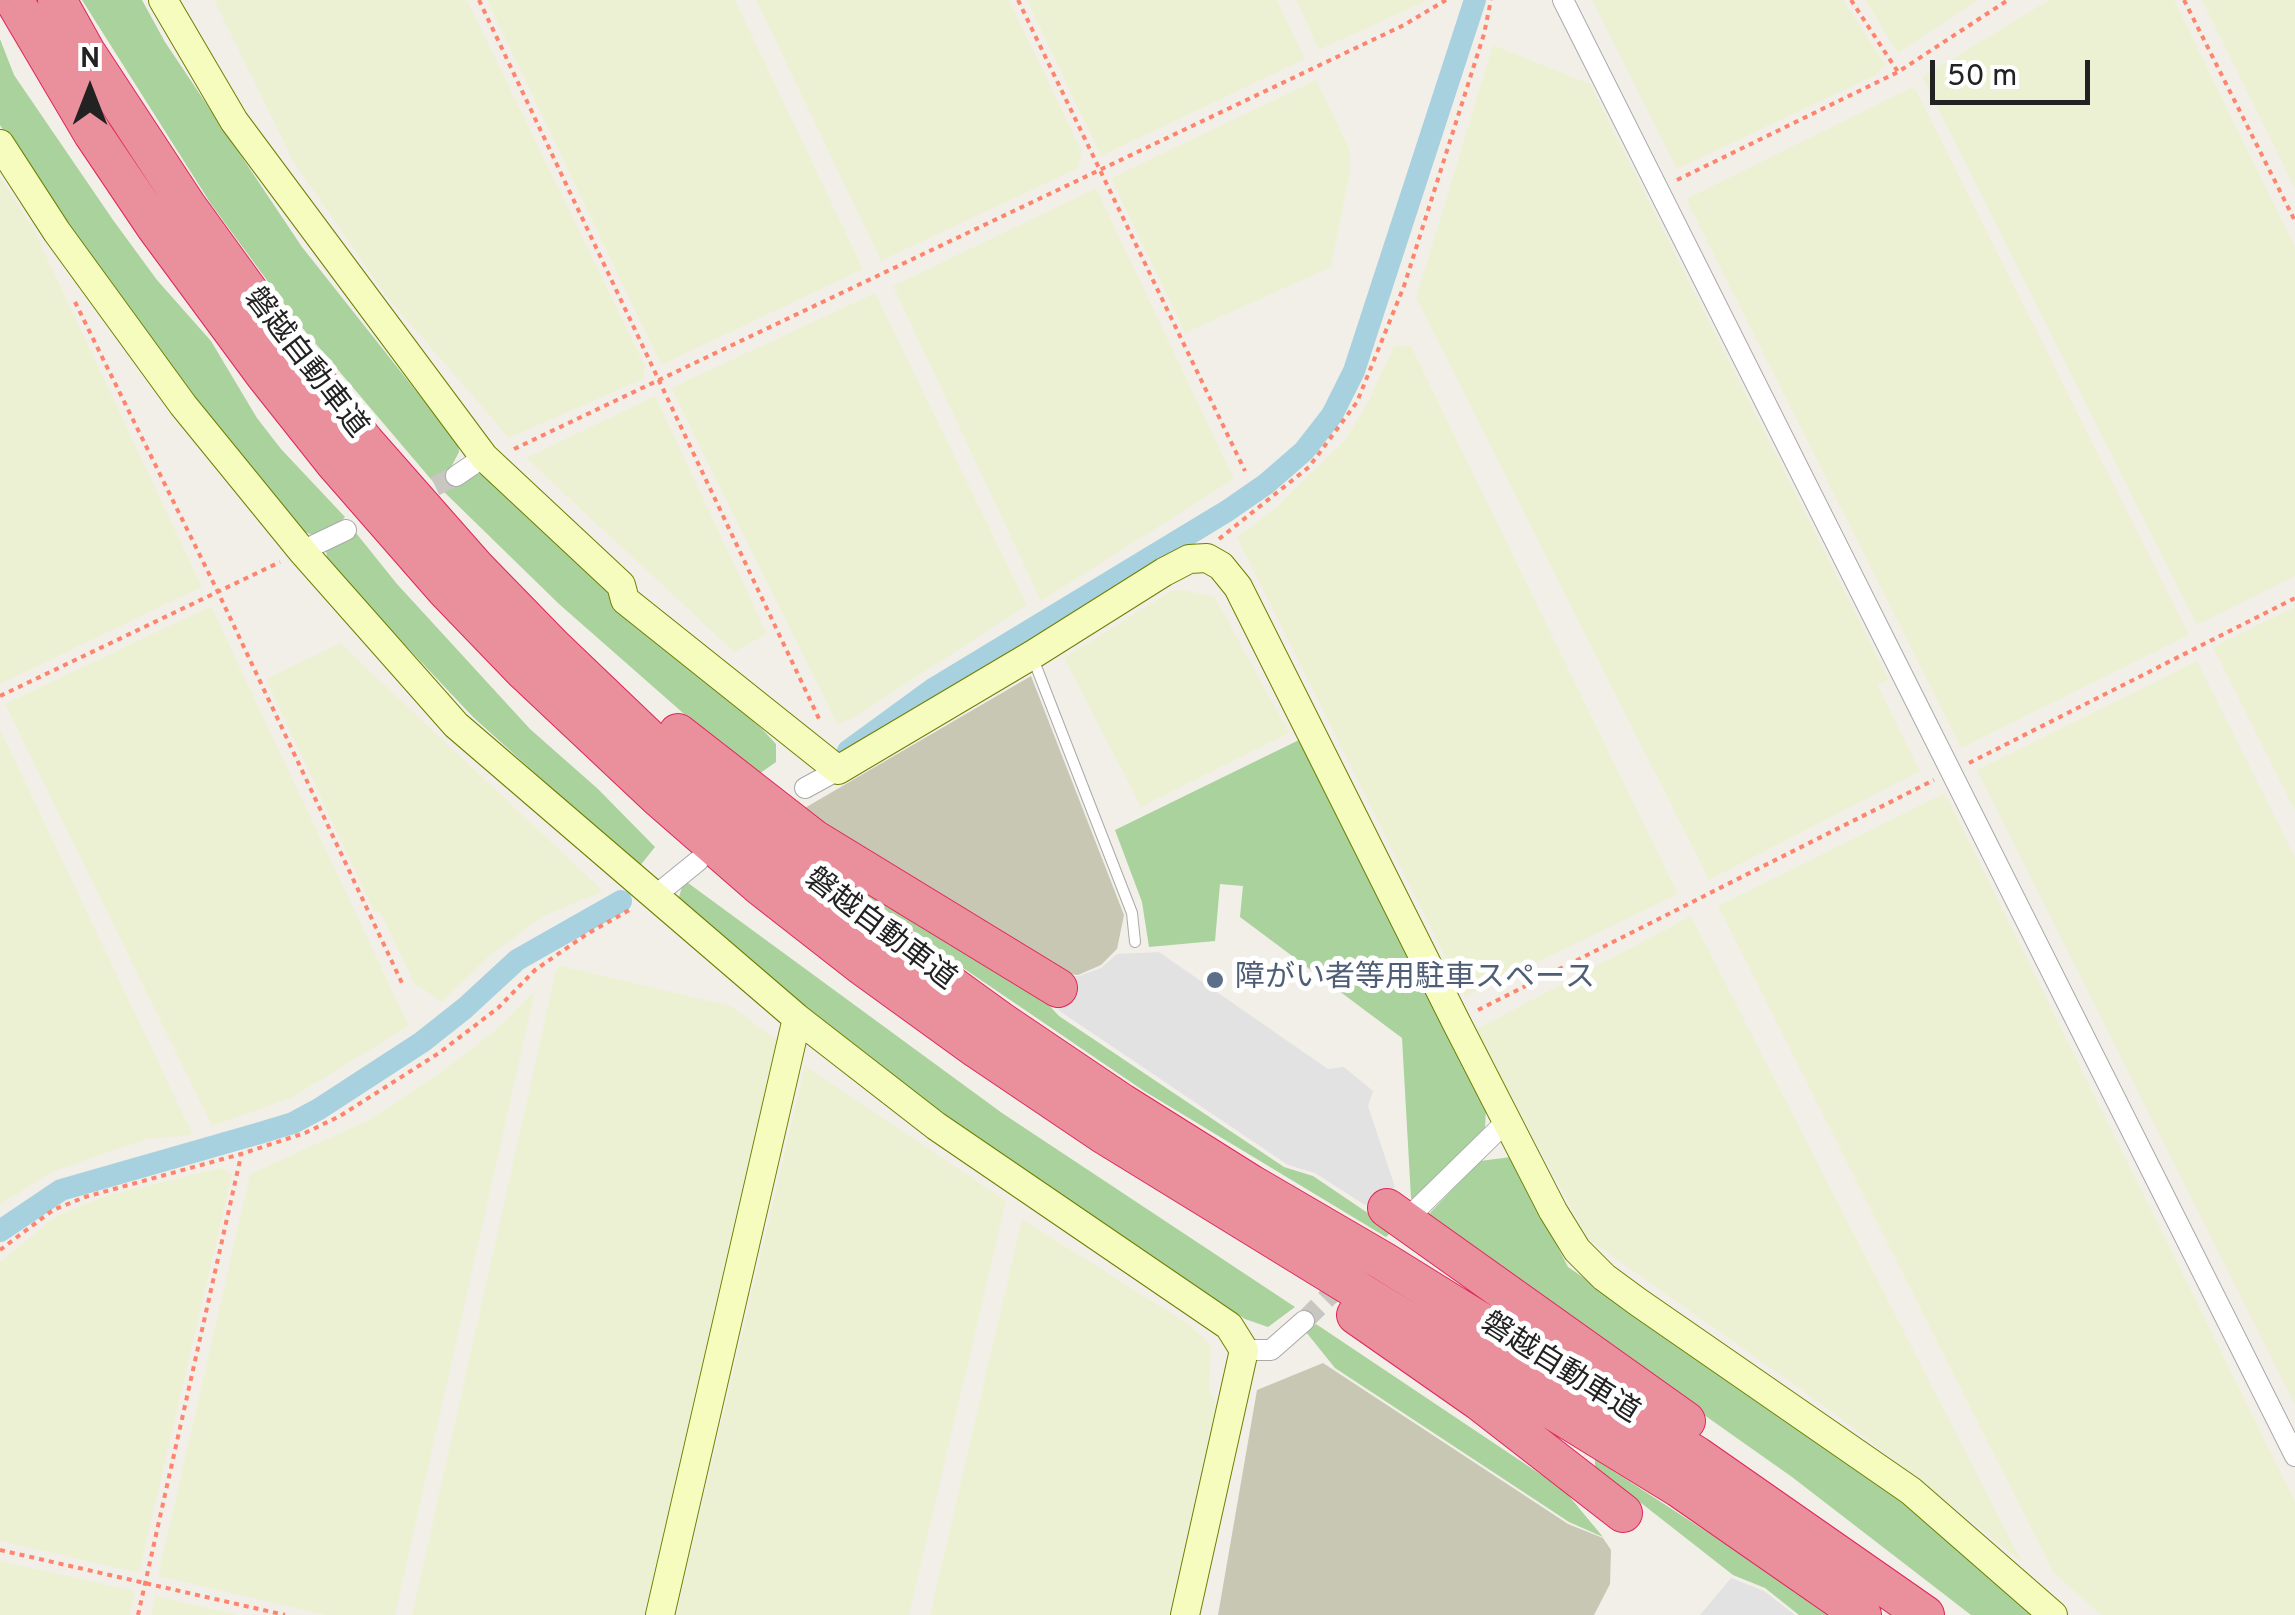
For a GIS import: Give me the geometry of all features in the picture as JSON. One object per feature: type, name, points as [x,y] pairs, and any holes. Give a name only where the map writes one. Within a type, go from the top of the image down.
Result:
[{"type":"highway","name":"磐越自動車道","points":[[14,0],[93,134],[144,211],[264,375],[334,462],[525,672],[658,798],[760,886],[976,1050],[1104,1134],[1679,1488],[1862,1615]]},
{"type":"highway","name":"磐越自動車道","points":[[57,0],[197,221],[292,351],[365,442],[476,568],[703,789],[883,936],[1122,1103],[1698,1456],[1925,1615]]},
{"type":"highway","points":[[365,442],[569,636],[706,758],[814,839],[1058,988]]},
{"type":"highway","points":[[1104,1134],[1222,1229],[1479,1401],[1623,1513]]},
{"type":"highway","points":[[1402,1209],[1799,1501],[1869,1573]]},
{"type":"street","points":[[163,0],[234,121],[484,457],[620,586],[625,600],[831,765]]},
{"type":"street","points":[[1563,0],[2295,1456]]},
{"type":"street","points":[[0,144],[119,320],[302,551],[456,726],[798,1018],[936,1126],[1228,1326],[1244,1350],[1186,1615]]},
{"type":"street","points":[[456,476],[484,457]]},
{"type":"street","points":[[302,551],[346,530]]},
{"type":"street","points":[[804,788],[831,765],[1032,655],[1164,572],[1189,560],[1207,558],[1221,566],[1238,586],[1552,1211],[1577,1250],[1604,1277],[1910,1491],[2053,1615]]},
{"type":"street","points":[[656,894],[698,861]]},
{"type":"street","points":[[660,1615],[798,1018]]},
{"type":"street","points":[[1402,1209],[1507,1120]]},
{"type":"street","points":[[1244,1350],[1271,1350],[1304,1321]]},
{"type":"lane","points":[[1032,655],[1132,913],[1136,942]]},
{"type":"path","points":[[478,0],[828,738],[831,765]]},
{"type":"path","points":[[1018,0],[1245,471]]},
{"type":"path","points":[[484,457],[509,452],[659,381],[1404,25],[1446,0]]},
{"type":"path","points":[[1207,558],[1232,526],[1308,467],[1357,402],[1404,286],[1484,34],[1491,0]]},
{"type":"path","points":[[1851,0],[1898,72]]},
{"type":"path","points":[[1659,188],[1898,72],[2008,0]]},
{"type":"path","points":[[2184,0],[2295,221]]},
{"type":"path","points":[[72,295],[218,592],[402,984]]},
{"type":"path","points":[[0,696],[302,551]]},
{"type":"path","points":[[1456,1022],[2295,598]]},
{"type":"path","points":[[0,1250],[53,1210],[86,1196],[241,1154],[305,1133],[340,1116],[440,1054],[560,951],[656,894]]},
{"type":"path","points":[[138,1615],[241,1154]]},
{"type":"path","points":[[0,1550],[285,1615]]},
{"type":"shaded area","points":[[214,0],[467,0],[645,366],[643,379],[509,438],[386,296],[293,161]]},
{"type":"shaded area","points":[[487,0],[735,0],[863,269],[661,365]]},
{"type":"shaded area","points":[[756,0],[1009,0],[1082,152],[1078,168],[881,261]]},
{"type":"shaded area","points":[[1027,0],[1277,0],[1305,59],[1101,156]]},
{"type":"shaded area","points":[[1296,0],[1428,0],[1319,50]]},
{"type":"shaded area","points":[[1592,0],[1843,0],[1885,64],[1876,75],[1677,169]]},
{"type":"shaded area","points":[[1865,0],[1978,0],[1898,53]]},
{"type":"shaded area","points":[[2049,0],[2174,0],[2295,247],[2295,576],[2197,625],[1922,77]]},
{"type":"shaded area","points":[[2202,0],[2295,0],[2295,189]]},
{"type":"shaded area","points":[[1493,45],[1590,84],[1889,680],[1877,684],[1920,771],[1709,880],[1416,298]]},
{"type":"shaded area","points":[[1316,80],[1349,148],[1350,172],[1331,267],[1185,333],[1111,178]]},
{"type":"shaded area","points":[[1914,86],[2189,635],[1961,748],[1686,199]]},
{"type":"shaded area","points":[[0,177],[33,228],[202,587],[0,684]]},
{"type":"shaded area","points":[[1096,188],[1234,479],[1041,601],[893,286]]},
{"type":"shaded area","points":[[875,293],[1027,605],[853,718],[837,724],[671,388]]},
{"type":"shaded area","points":[[1394,346],[1411,346],[1678,894],[1465,997],[1237,537],[1276,508],[1344,441],[1368,402]]},
{"type":"shaded area","points":[[655,396],[767,634],[734,652],[526,458]]},
{"type":"shaded area","points":[[1171,591],[1215,597],[1289,733],[1141,807],[1064,658]]},
{"type":"shaded area","points":[[211,606],[409,1026],[291,1098],[212,1126],[5,704]]},
{"type":"shaded area","points":[[2295,607],[2295,811],[2213,647]]},
{"type":"shaded area","points":[[340,643],[603,891],[544,916],[490,955],[442,1002],[414,983],[380,912],[374,912],[266,679]]},
{"type":"shaded area","points":[[2197,661],[2295,857],[2295,1405],[1977,770]]},
{"type":"shaded area","points":[[1031,676],[1124,915],[1117,949],[1101,965],[1078,975],[1058,973],[803,809]]},
{"type":"shaded area","points":[[0,729],[193,1135],[147,1139],[51,1172],[0,1205]]},
{"type":"shaded area","points":[[1945,793],[2295,1501],[2295,1615],[2101,1615],[2053,1572],[1718,906]]},
{"type":"shaded area","points":[[1691,916],[2022,1562],[1834,1413],[1588,1239],[1475,1030]]},
{"type":"shaded area","points":[[1159,952],[1328,1069],[1344,1067],[1373,1091],[1368,1106],[1395,1187],[1365,1205],[1315,1173],[1288,1165],[1061,1012],[1049,1000],[1066,977],[1101,968],[1117,954]]},
{"type":"shaded area","points":[[561,966],[731,1006],[778,1041],[649,1615],[412,1615],[556,970]]},
{"type":"shaded area","points":[[535,991],[395,1615],[325,1615],[158,1576],[250,1174],[367,1121],[497,1029]]},
{"type":"shaded area","points":[[805,1066],[1006,1201],[909,1615],[676,1615]]},
{"type":"shaded area","points":[[221,1168],[232,1175],[139,1573],[0,1541],[0,1262],[56,1216],[108,1195]]},
{"type":"shaded area","points":[[1022,1219],[1188,1324],[1211,1345],[1209,1389],[1216,1405],[1169,1615],[930,1615]]},
{"type":"shaded area","points":[[1323,1363],[1568,1524],[1603,1538],[1611,1550],[1610,1584],[1594,1615],[1218,1615],[1257,1390]]},
{"type":"shaded area","points":[[0,1561],[135,1591],[130,1615],[0,1615]]},
{"type":"shaded area","points":[[1731,1578],[1764,1591],[1795,1615],[1700,1615]]},
{"type":"shaded area","points":[[155,1596],[238,1615],[151,1615]]},
{"type":"green space","points":[[82,0],[142,0],[165,42],[302,247],[458,444],[459,452],[448,473],[452,476],[435,484],[299,324],[211,204]]},
{"type":"green space","points":[[0,39],[14,75],[113,220],[157,280],[211,341],[257,418],[281,449],[345,517],[338,525],[315,536],[302,531],[173,371],[17,154],[0,125]]},
{"type":"green space","points":[[473,473],[487,475],[498,483],[533,521],[762,729],[776,744],[776,762],[756,776],[559,604],[439,487]]},
{"type":"green space","points":[[356,533],[397,584],[530,729],[598,789],[655,847],[639,867],[473,717],[328,563],[326,551]]},
{"type":"green space","points":[[1299,740],[1486,1108],[1485,1128],[1414,1201],[1402,1038],[1240,917],[1243,886],[1220,884],[1215,941],[1149,947],[1142,902],[1115,830]]},
{"type":"green space","points":[[843,877],[1031,986],[1059,1016],[1284,1167],[1313,1176],[1393,1230],[1386,1237],[1144,1091],[947,957]]},
{"type":"green space","points":[[684,880],[1002,1113],[1295,1307],[1268,1327],[1245,1319],[973,1138],[721,955],[677,904]]},
{"type":"green space","points":[[1511,1157],[1568,1267],[1818,1437],[1917,1513],[2035,1615],[1971,1615],[1792,1477],[1425,1218],[1480,1161]]},
{"type":"green space","points":[[1316,1324],[1564,1490],[1603,1537],[1569,1522],[1335,1368],[1306,1332]]},
{"type":"green space","points":[[1595,1459],[1828,1615],[1799,1615],[1765,1588],[1733,1575],[1595,1467]]},
{"type":"waterway","points":[[848,751],[933,689],[1227,511],[1304,451],[1332,415],[1354,371],[1475,0]]},
{"type":"waterway","points":[[0,1231],[61,1190],[293,1123],[422,1042],[517,960],[621,901]]},
{"type":"tunnel","points":[[408,499],[456,476]]},
{"type":"tunnel","points":[[1304,1321],[1348,1277]]},
{"type":"place","name":"障がい者等用駐車スペース","points":[[1215,980]]}]
